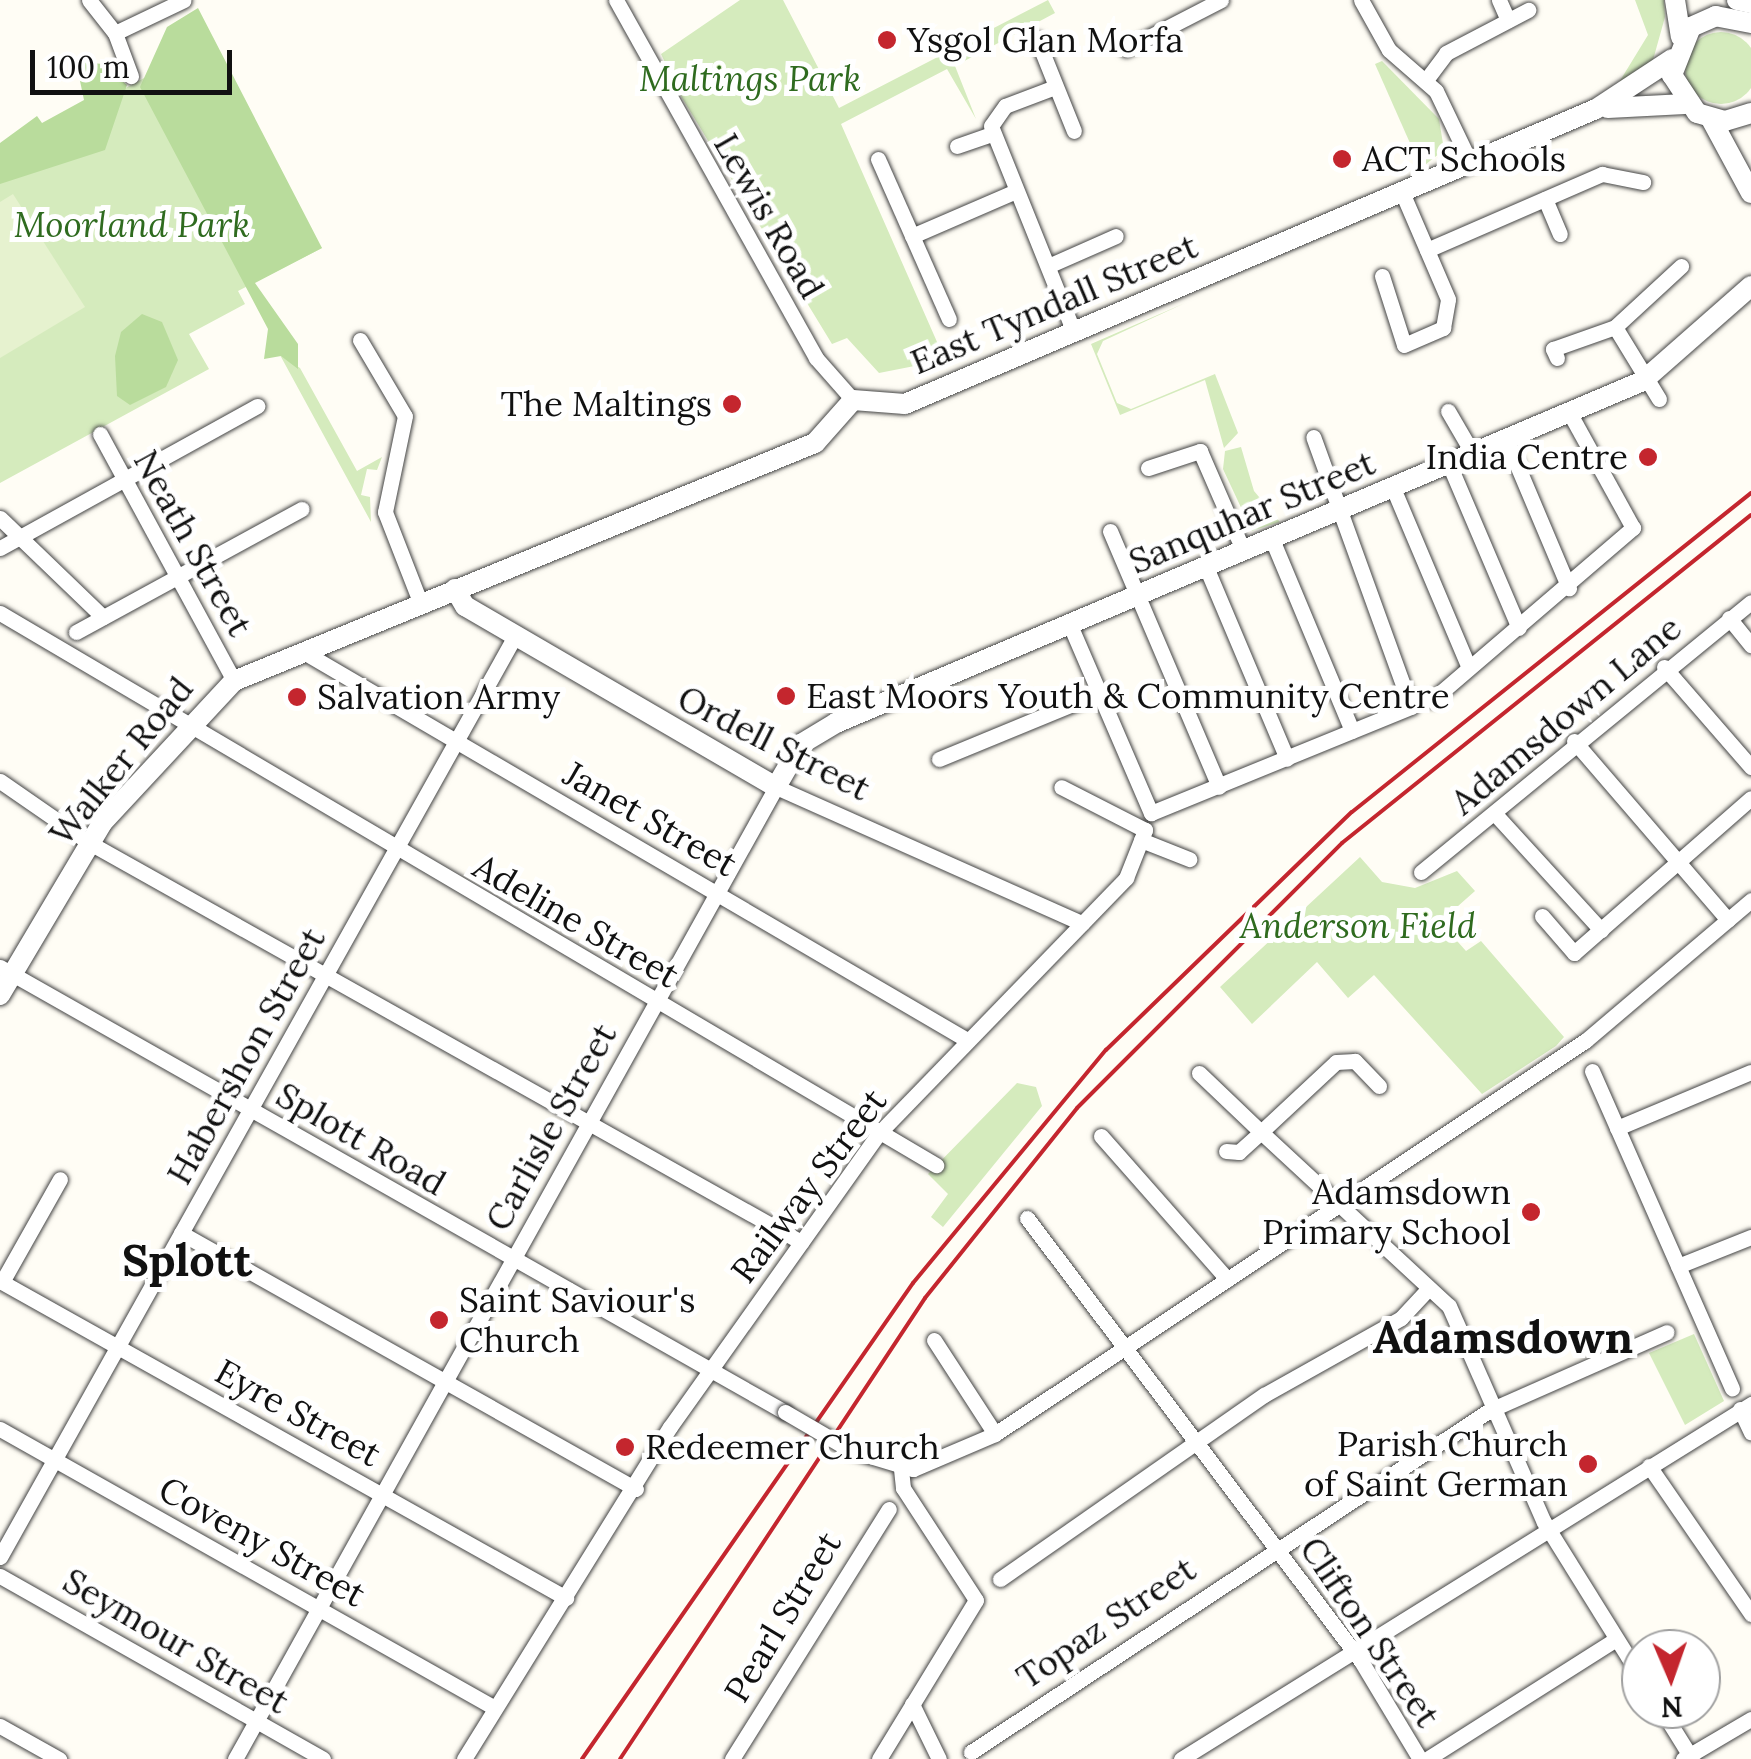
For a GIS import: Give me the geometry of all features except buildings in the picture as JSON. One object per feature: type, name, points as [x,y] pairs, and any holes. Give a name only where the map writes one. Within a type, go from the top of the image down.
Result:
[{"type":"street","points":[[90,0],[116,33],[131,76]]},
{"type":"street","points":[[116,33],[184,0]]},
{"type":"street","name":"Lewis Road","points":[[616,0],[820,364],[853,400]]},
{"type":"street","points":[[1126,49],[1222,0]]},
{"type":"street","points":[[1361,0],[1382,41],[1426,80],[1470,162]]},
{"type":"street","points":[[1499,0],[1508,20]]},
{"type":"street","points":[[1675,0],[1681,37],[1672,59],[1685,104],[1710,119],[1751,193]]},
{"type":"street","points":[[1698,0],[1716,16]]},
{"type":"street","points":[[1426,80],[1446,53],[1528,10]]},
{"type":"street","points":[[1681,37],[1716,16],[1747,13]]},
{"type":"street","points":[[1037,39],[1074,131]]},
{"type":"street","name":"East Tyndall Street","points":[[853,400],[905,404],[1596,109],[1672,59]]},
{"type":"street","points":[[957,146],[992,134],[1005,106],[1055,86]]},
{"type":"street","name":"East Tyndall Street","points":[[1596,109],[1685,104]]},
{"type":"street","points":[[1710,119],[1751,113]]},
{"type":"street","points":[[992,134],[1074,332]]},
{"type":"street","points":[[878,159],[949,319]]},
{"type":"street","points":[[1427,250],[1612,172],[1643,182]]},
{"type":"street","points":[[912,236],[1016,192]]},
{"type":"street","points":[[1382,276],[1404,345],[1436,333],[1450,306],[1402,192]]},
{"type":"street","points":[[1545,199],[1560,234]]},
{"type":"street","points":[[1048,266],[1116,236]]},
{"type":"street","points":[[1557,358],[1553,348],[1615,326],[1681,266]]},
{"type":"street","name":"Sanquhar Street","points":[[776,787],[814,734],[1643,382],[1751,286]]},
{"type":"street","points":[[1615,326],[1643,382],[1659,399]]},
{"type":"street","points":[[360,340],[407,422],[386,523],[420,602]]},
{"type":"street","name":"Walker Road","points":[[0,995],[6,971],[88,842],[186,727],[234,680],[815,443],[853,400]]},
{"type":"street","points":[[0,548],[257,406]]},
{"type":"street","points":[[1448,411],[1473,454]]},
{"type":"street","points":[[1432,700],[1568,588],[1634,526],[1569,412]]},
{"type":"street","name":"Neath Street","points":[[100,434],[234,680]]},
{"type":"street","points":[[1070,625],[1151,813],[1352,731],[1414,699],[1313,437]]},
{"type":"street","points":[[1506,439],[1568,588]]},
{"type":"street","points":[[1148,468],[1200,451],[1244,552]]},
{"type":"street","points":[[1449,464],[1518,628]]},
{"type":"street","points":[[1393,488],[1469,668]]},
{"type":"street","points":[[76,632],[302,509]]},
{"type":"street","points":[[0,518],[103,617]]},
{"type":"street","points":[[1110,531],[1219,787]]},
{"type":"street","points":[[1271,537],[1352,731]]},
{"type":"street","points":[[1206,567],[1287,759]]},
{"type":"street","name":"Ordell Street","points":[[454,589],[515,636],[776,787],[1082,923]]},
{"type":"street","name":"Adamsdown Lane","points":[[1420,872],[1496,815],[1574,741],[1664,667],[1751,602]]},
{"type":"street","name":"Adeline Street","points":[[0,613],[396,851],[936,1165]]},
{"type":"street","points":[[1729,618],[1751,645]]},
{"type":"street","name":"Habershon Street","points":[[0,1557],[515,636]]},
{"type":"street","name":"Janet Street","points":[[302,652],[967,1040]]},
{"type":"street","points":[[1664,667],[1751,768]]},
{"type":"street","points":[[940,759],[1099,693]]},
{"type":"street","points":[[1574,741],[1728,920]]},
{"type":"street","points":[[0,782],[88,842],[801,1242]]},
{"type":"street","name":"Carlisle Street","points":[[235,1759],[776,787]]},
{"type":"street","points":[[1061,787],[1189,859]]},
{"type":"street","points":[[1542,916],[1574,954],[1751,798]]},
{"type":"street","points":[[1496,815],[1601,930]]},
{"type":"street","name":"Railway Street","points":[[464,1759],[714,1370],[880,1132],[1126,878],[1144,835]]},
{"type":"street","points":[[879,1759],[974,1592],[903,1488],[902,1469],[995,1434],[1586,1041],[1751,900]]},
{"type":"street","name":"Splott Road","points":[[6,971],[850,1450],[902,1469]]},
{"type":"street","points":[[1226,1151],[1239,1152],[1336,1062],[1355,1061],[1379,1086]]},
{"type":"street","points":[[1592,1071],[1732,1388]]},
{"type":"street","points":[[1616,1128],[1751,1072]]},
{"type":"street","points":[[1199,1073],[1334,1206],[1452,1311],[1498,1406],[1549,1530],[1621,1647]]},
{"type":"street","points":[[1101,1136],[1227,1278]]},
{"type":"street","points":[[1,1282],[60,1179]]},
{"type":"street","name":"Clifton Street","points":[[1027,1218],[1353,1651],[1423,1759]]},
{"type":"street","points":[[181,1233],[636,1489]]},
{"type":"street","points":[[1678,1266],[1751,1237]]},
{"type":"street","name":"Eyre Street","points":[[1,1282],[566,1598]]},
{"type":"street","points":[[1000,1578],[1196,1441],[1401,1318],[1428,1289]]},
{"type":"street","name":"Topaz Street","points":[[972,1752],[1275,1546],[1498,1406],[1667,1332]]},
{"type":"street","points":[[934,1340],[995,1434]]},
{"type":"street","points":[[1180,1759],[1746,1406],[1751,1433]]},
{"type":"street","name":"Coveny Street","points":[[0,1430],[495,1708]]},
{"type":"street","points":[[1650,1466],[1750,1610]]},
{"type":"street","name":"Pearl Street","points":[[732,1759],[889,1509]]},
{"type":"street","name":"Seymour Street","points":[[0,1576],[322,1759]]},
{"type":"street","points":[[1423,1759],[1616,1639]]},
{"type":"street","points":[[912,1704],[939,1759]]},
{"type":"street","points":[[1672,1729],[1688,1758],[1751,1719]]},
{"type":"street","points":[[0,1726],[59,1759]]},
{"type":"green space","name":"Maltings Park","points":[[740,0],[783,0],[839,108],[1048,0],[1055,13],[955,66],[976,119],[947,69],[841,124],[945,360],[879,373],[847,338],[832,344],[682,98],[661,54]]},
{"type":"green space","points":[[1635,0],[1664,0],[1665,17],[1653,60],[1618,84],[1648,35]]},
{"type":"green space","points":[[198,8],[322,248],[255,283],[298,344],[298,369],[281,356],[264,359],[268,329],[140,87],[167,27]]},
{"type":"green space","points":[[1721,32],[1746,43],[1757,68],[1746,93],[1721,104],[1696,93],[1685,68],[1696,43]]},
{"type":"green space","points":[[1382,61],[1439,119],[1444,150],[1421,168],[1375,64]]},
{"type":"green space","points":[[76,62],[104,64],[127,85],[105,150],[0,184],[0,143],[37,116],[42,123],[84,100]]},
{"type":"green space","name":"Moorland Park","points":[[146,77],[322,248],[238,291],[245,304],[189,334],[209,369],[0,483],[0,155]]},
{"type":"green space","points":[[13,194],[85,307],[0,358],[0,202]]},
{"type":"green space","points":[[1185,303],[1103,341],[1097,354],[1117,403],[1131,409],[1215,374],[1238,433],[1224,448],[1205,380],[1120,415],[1091,344]]},
{"type":"green space","points":[[142,314],[162,322],[178,360],[166,387],[130,405],[117,396],[115,356],[121,332]]},
{"type":"green space","points":[[280,355],[300,368],[357,471],[382,457],[377,470],[367,469],[361,495],[370,497],[371,522]]},
{"type":"green space","points":[[1241,447],[1254,491],[1280,522],[1252,531],[1223,469],[1225,451]]},
{"type":"green space","name":"Anderson Field","points":[[1360,857],[1382,882],[1415,888],[1457,871],[1475,891],[1440,922],[1466,951],[1481,941],[1564,1037],[1556,1046],[1482,1094],[1374,975],[1348,998],[1317,962],[1252,1024],[1220,987]]},
{"type":"green space","points":[[1017,1083],[1036,1087],[1042,1106],[943,1227],[931,1217],[948,1194],[928,1174]]},
{"type":"green space","points":[[1694,1334],[1724,1401],[1685,1425],[1649,1353]]},
{"type":"railway","points":[[582,1759],[913,1283],[1106,1050],[1352,812],[1751,493]]},
{"type":"railway","points":[[620,1759],[925,1298],[1077,1108],[1342,843],[1751,515]]},
{"type":"place","name":"Ysgol Glan Morfa","points":[[887,40]]},
{"type":"place","name":"ACT Schools","points":[[1342,159]]},
{"type":"place","name":"The Maltings","points":[[732,404]]},
{"type":"place","name":"India Centre","points":[[1648,457]]},
{"type":"place","name":"East Moors Youth & Community Centre","points":[[786,696]]},
{"type":"place","name":"Salvation Army","points":[[297,697]]},
{"type":"place","name":"Adamsdown Primary School","points":[[1531,1212]]},
{"type":"place","name":"Saint Saviour's Church","points":[[439,1320]]},
{"type":"place","name":"Redeemer Church","points":[[625,1447]]},
{"type":"place","name":"Parish Church of Saint German","points":[[1588,1464]]},
{"type":"district","name":"Splott","points":[[187,1260]]},
{"type":"district","name":"Adamsdown","points":[[1503,1337]]}]
